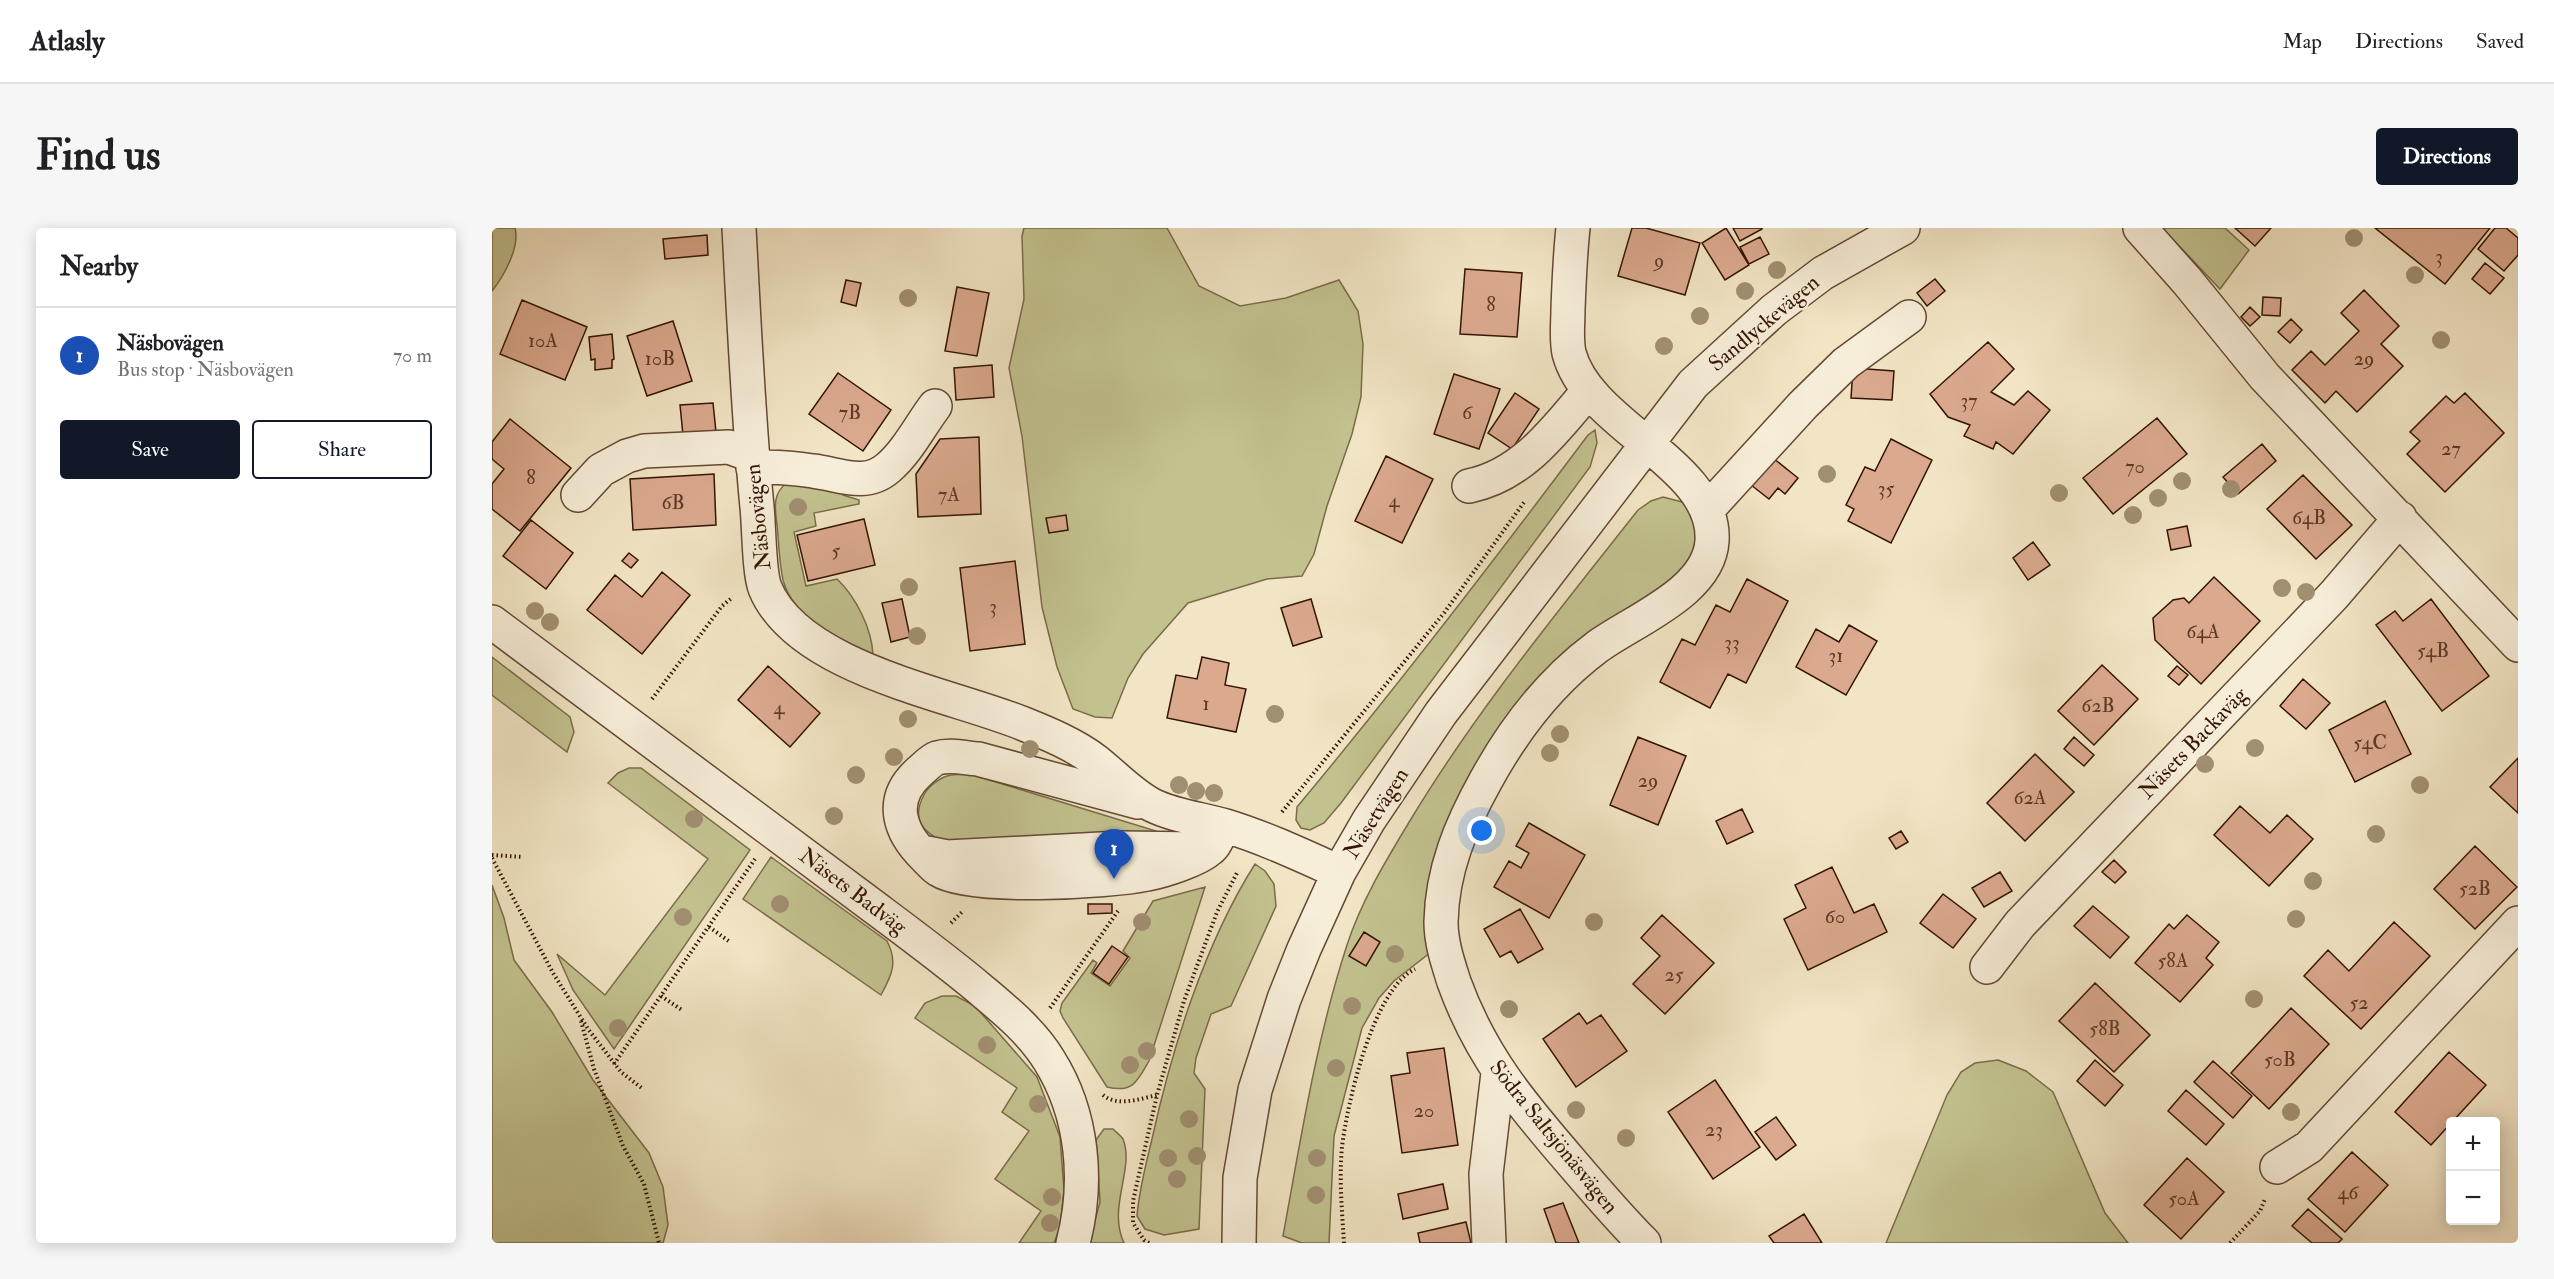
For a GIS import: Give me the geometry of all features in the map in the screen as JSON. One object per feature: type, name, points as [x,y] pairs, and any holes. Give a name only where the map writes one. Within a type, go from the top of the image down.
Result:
[{"type":"street","name":"Näsbovägen","points":[[739,228],[752,462],[765,587],[779,611],[818,646],[887,678],[1023,723],[1065,742],[1094,759],[1131,791],[1220,850],[1261,838],[1339,872]]},
{"type":"street","name":"Södra Saltsjönäsvägen","points":[[1573,228],[1567,336],[1569,354],[1589,390],[1598,401],[1677,471],[1701,498],[1712,519],[1712,545],[1705,567],[1695,581],[1681,593],[1617,633],[1584,657],[1548,692],[1505,747],[1463,824],[1450,859],[1443,891],[1441,925],[1445,957],[1462,1004],[1481,1045],[1498,1073],[1557,1145],[1644,1243]]},
{"type":"street","name":"Sandlyckevägen","points":[[1645,443],[1693,384],[1774,310],[1823,273],[1903,228]]},
{"type":"street","points":[[2140,228],[2187,281],[2265,377],[2518,645]]},
{"type":"street","points":[[1707,510],[1803,405],[1846,363],[1909,317]]},
{"type":"street","points":[[1469,486],[1500,476],[1522,462],[1547,438],[1589,390]]},
{"type":"street","points":[[578,495],[601,470],[627,456],[644,451],[729,447],[752,462],[770,467],[815,471],[852,479],[872,478],[887,469],[904,451],[934,406]]},
{"type":"street","name":"Näsetvägen","points":[[1239,1243],[1240,1178],[1256,1090],[1284,999],[1339,872],[1369,820],[1441,712],[1645,443]]},
{"type":"street","name":"Näsets Backaväg","points":[[1987,967],[2020,924],[2326,603],[2400,518]]},
{"type":"street","name":"Näsets Badväg","points":[[492,622],[954,967],[1027,1031],[1049,1059],[1065,1090],[1078,1133],[1083,1180],[1073,1243]]},
{"type":"street","points":[[1154,806],[978,759],[955,756],[936,758],[917,774],[907,786],[899,807],[901,824],[920,852],[939,870],[965,879],[1027,883],[1114,879],[1146,874],[1220,850]]},
{"type":"street","points":[[2277,1167],[2309,1148],[2518,923]]},
{"type":"street","points":[[1489,1243],[1486,1174],[1498,1073]]},
{"type":"path","points":[[1149,1243],[1144,1240],[1133,1223],[1132,1201],[1156,1095],[1184,1001],[1217,912],[1234,878],[1261,838],[1444,613],[1528,498]]},
{"type":"path","points":[[632,725],[722,606],[735,595],[765,587]]},
{"type":"path","points":[[614,1064],[774,832]]},
{"type":"path","points":[[1220,850],[1234,878]]},
{"type":"path","points":[[523,857],[492,856],[553,973],[580,1016],[614,1064],[642,1089]]},
{"type":"path","points":[[1046,1013],[1121,907]]},
{"type":"path","points":[[946,928],[961,912],[971,912]]},
{"type":"path","points":[[709,927],[730,942]]},
{"type":"path","points":[[1344,1243],[1342,1148],[1351,1088],[1375,1022],[1387,999],[1409,972],[1445,957]]},
{"type":"path","points":[[661,996],[682,1010]]},
{"type":"path","points":[[580,1016],[594,1069],[619,1135],[644,1184],[659,1243]]},
{"type":"path","points":[[1100,1093],[1106,1098],[1122,1102],[1156,1095]]},
{"type":"path","points":[[2230,1243],[2260,1211],[2277,1167]]},
{"type":"green space","points":[[492,228],[515,228],[516,236],[510,261],[492,291]]},
{"type":"green space","points":[[1024,228],[1167,228],[1199,286],[1240,306],[1286,298],[1339,280],[1358,311],[1363,344],[1361,397],[1352,434],[1327,506],[1314,554],[1302,576],[1267,579],[1188,603],[1143,654],[1128,678],[1112,718],[1095,717],[1073,709],[1057,667],[1042,607],[1022,436],[1009,368],[1024,299],[1022,236]]},
{"type":"green space","points":[[2162,228],[2225,228],[2249,250],[2220,289]]},
{"type":"green space","points":[[1595,430],[1597,443],[1590,467],[1341,803],[1324,823],[1310,830],[1301,828],[1296,820],[1297,807],[1372,716],[1588,435]]},
{"type":"green space","points":[[787,483],[838,490],[843,495],[859,500],[859,504],[814,513],[816,526],[794,532],[806,586],[837,579],[844,586],[862,614],[870,635],[873,655],[819,626],[807,617],[788,594],[783,580],[775,507],[779,492]]},
{"type":"green space","points":[[1663,497],[1682,502],[1694,513],[1699,548],[1684,571],[1516,706],[1431,952],[1394,981],[1379,998],[1362,1028],[1334,1136],[1329,1243],[1302,1243],[1283,1236],[1310,1089],[1326,1017],[1347,945],[1374,883],[1434,783],[1518,663],[1638,510],[1651,501]]},
{"type":"green space","points":[[492,657],[570,717],[574,732],[567,752],[492,695]]},
{"type":"green space","points":[[629,768],[641,768],[750,850],[614,1049],[573,990],[557,954],[605,995],[708,859],[608,783],[618,773]]},
{"type":"green space","points":[[970,774],[1156,831],[1156,839],[949,845],[926,831],[919,819],[920,803],[927,790],[941,779],[947,776]]},
{"type":"green space","points":[[771,857],[887,941],[893,962],[881,995],[743,899]]},
{"type":"green space","points":[[1255,864],[1265,871],[1274,884],[1276,906],[1231,1006],[1211,1014],[1196,1058],[1194,1073],[1205,1089],[1199,1229],[1164,1235],[1145,1229],[1137,1216],[1143,1177],[1160,1104],[1192,997],[1221,928]]},
{"type":"green space","points":[[492,885],[504,918],[514,960],[552,1012],[593,1080],[649,1153],[663,1187],[668,1225],[663,1243],[492,1243]]},
{"type":"green space","points":[[1205,887],[1149,1061],[1141,1075],[1129,1087],[1107,1087],[1063,1018],[1060,1011],[1062,1003],[1093,960],[1097,963],[1091,973],[1110,986],[1130,958],[1123,951],[1153,901]]},
{"type":"green space","points":[[942,996],[956,996],[975,1006],[1037,1077],[1060,1137],[1064,1190],[1060,1228],[1054,1243],[1019,1243],[1041,1211],[995,1179],[1029,1131],[1002,1112],[1017,1088],[915,1018],[925,1003]]},
{"type":"green space","points":[[1998,1060],[2026,1071],[2053,1092],[2105,1213],[2128,1243],[1886,1243],[1947,1095],[1961,1072],[1975,1063]]},
{"type":"green space","points":[[1104,1129],[1113,1129],[1120,1135],[1126,1151],[1118,1216],[1124,1243],[1089,1243],[1100,1202],[1096,1140]]},
{"type":"building","points":[[1632,228],[1646,228],[1700,243],[1685,295],[1618,276]]},
{"type":"building","points":[[1726,228],[1749,265],[1725,280],[1702,243]]},
{"type":"building","points":[[1733,228],[1762,228],[1762,229],[1740,241]]},
{"type":"building","points":[[2235,228],[2271,228],[2255,246]]},
{"type":"building","points":[[2375,228],[2490,228],[2445,284]]},
{"type":"building","points":[[2495,228],[2506,228],[2518,238],[2518,255],[2504,271],[2478,249]]},
{"type":"building","points":[[707,235],[708,255],[665,259],[663,239]]},
{"type":"building","points":[[1760,237],[1769,254],[1749,264],[1740,247]]},
{"type":"building","points":[[2485,263],[2504,278],[2490,294],[2472,279]]},
{"type":"building","points":[[1465,269],[1522,273],[1517,337],[1460,334]]},
{"type":"building","points":[[1935,279],[1945,291],[1927,306],[1917,293]]},
{"type":"building","points":[[846,280],[861,283],[856,306],[841,302]]},
{"type":"building","points":[[957,287],[989,293],[977,356],[945,351]]},
{"type":"building","points":[[2364,290],[2399,326],[2381,344],[2403,366],[2357,412],[2336,391],[2325,403],[2292,370],[2311,351],[2325,365],[2359,331],[2341,313]]},
{"type":"building","points":[[2263,297],[2281,298],[2280,316],[2262,315]]},
{"type":"building","points":[[522,300],[587,327],[565,380],[500,354]]},
{"type":"building","points":[[2250,307],[2260,317],[2250,326],[2241,317]]},
{"type":"building","points":[[2291,319],[2302,330],[2290,343],[2278,332]]},
{"type":"building","points":[[673,321],[692,381],[647,396],[627,336]]},
{"type":"building","points":[[612,334],[614,359],[612,368],[595,370],[595,359],[591,360],[589,337]]},
{"type":"building","points":[[1988,342],[2014,369],[1991,392],[2014,405],[2028,391],[2050,410],[2013,454],[1996,442],[1993,449],[1964,436],[1970,425],[1948,417],[1930,394]]},
{"type":"building","points":[[992,365],[994,397],[956,400],[954,368]]},
{"type":"building","points":[[1853,368],[1894,371],[1892,400],[1851,398]]},
{"type":"building","points":[[838,373],[891,410],[863,451],[809,414]]},
{"type":"building","points":[[1454,374],[1500,389],[1479,449],[1434,434]]},
{"type":"building","points":[[1515,393],[1539,409],[1512,449],[1488,433]]},
{"type":"building","points":[[2465,393],[2504,433],[2445,492],[2407,454],[2420,441],[2410,432],[2446,396],[2454,403]]},
{"type":"building","points":[[713,403],[716,432],[683,435],[680,405]]},
{"type":"building","points":[[2157,418],[2187,454],[2113,514],[2083,478]]},
{"type":"building","points":[[510,419],[571,468],[520,531],[492,509],[492,484],[504,469],[492,459],[492,442]]},
{"type":"building","points":[[979,437],[981,514],[918,517],[916,474],[940,439]]},
{"type":"building","points":[[1891,439],[1932,460],[1891,543],[1848,521],[1854,509],[1846,505],[1865,467],[1875,471]]},
{"type":"building","points":[[2262,444],[2276,461],[2238,494],[2223,477]]},
{"type":"building","points":[[1386,456],[1433,479],[1402,543],[1355,521]]},
{"type":"building","points":[[1773,458],[1798,478],[1785,494],[1778,488],[1769,499],[1751,485]]},
{"type":"building","points":[[714,474],[716,525],[633,530],[630,479]]},
{"type":"building","points":[[2303,475],[2352,525],[2316,559],[2267,509]]},
{"type":"building","points":[[1066,515],[1068,530],[1049,533],[1046,518]]},
{"type":"building","points":[[864,519],[875,565],[808,581],[797,535]]},
{"type":"building","points":[[531,520],[573,553],[546,589],[503,556]]},
{"type":"building","points":[[2187,526],[2191,546],[2171,550],[2167,530]]},
{"type":"building","points":[[2033,542],[2050,565],[2028,580],[2013,558]]},
{"type":"building","points":[[629,553],[638,560],[631,568],[622,561]]},
{"type":"building","points":[[1015,561],[1025,644],[970,651],[960,568]]},
{"type":"building","points":[[662,572],[690,595],[642,654],[587,610],[615,575],[642,597]]},
{"type":"building","points":[[2214,577],[2260,621],[2201,684],[2155,640],[2153,618],[2173,600],[2184,598],[2189,603]]},
{"type":"building","points":[[1747,579],[1788,601],[1746,683],[1728,674],[1710,708],[1660,682],[1682,639],[1695,645],[1716,605],[1730,612]]},
{"type":"building","points":[[902,599],[910,637],[891,642],[882,603]]},
{"type":"building","points":[[1311,599],[1322,637],[1293,646],[1281,608]]},
{"type":"building","points":[[2431,599],[2489,676],[2442,711],[2376,625],[2395,611],[2403,621]]},
{"type":"building","points":[[1849,625],[1877,641],[1846,695],[1796,667],[1816,629],[1839,642]]},
{"type":"building","points":[[1202,657],[1229,663],[1225,685],[1246,689],[1236,732],[1167,718],[1176,675],[1197,679]]},
{"type":"building","points":[[2102,665],[2138,699],[2094,745],[2058,711]]},
{"type":"building","points":[[768,666],[820,713],[790,747],[738,700]]},
{"type":"building","points":[[2177,666],[2188,675],[2179,685],[2168,676]]},
{"type":"building","points":[[2303,679],[2330,703],[2306,729],[2280,706]]},
{"type":"building","points":[[2385,701],[2411,754],[2355,782],[2329,730]]},
{"type":"building","points":[[1638,737],[1686,756],[1658,825],[1610,805]]},
{"type":"building","points":[[2074,737],[2094,755],[2084,766],[2064,749]]},
{"type":"building","points":[[2035,754],[2074,792],[2025,841],[1987,803]]},
{"type":"building","points":[[2518,758],[2518,813],[2490,787]]},
{"type":"building","points":[[2240,806],[2270,833],[2287,815],[2313,839],[2269,886],[2214,835]]},
{"type":"building","points":[[1742,809],[1753,832],[1727,844],[1716,821]]},
{"type":"building","points":[[1529,823],[1585,855],[1549,918],[1494,887],[1509,861],[1521,868],[1529,853],[1516,846]]},
{"type":"building","points":[[1901,831],[1908,842],[1896,849],[1889,838]]},
{"type":"building","points":[[2475,846],[2517,887],[2475,929],[2434,889]]},
{"type":"building","points":[[2114,860],[2126,872],[2115,883],[2102,872]]},
{"type":"building","points":[[1832,867],[1854,913],[1874,904],[1887,932],[1808,970],[1784,919],[1806,908],[1795,885]]},
{"type":"building","points":[[2000,872],[2012,891],[1984,907],[1972,888]]},
{"type":"building","points":[[1943,894],[1976,919],[1953,948],[1920,923]]},
{"type":"building","points":[[1088,904],[1112,904],[1112,913],[1088,914]]},
{"type":"building","points":[[2093,906],[2129,937],[2110,958],[2074,926]]},
{"type":"building","points":[[1520,909],[1543,949],[1518,963],[1511,951],[1500,957],[1484,929]]},
{"type":"building","points":[[1662,915],[1714,963],[1665,1014],[1633,984],[1660,956],[1641,938]]},
{"type":"building","points":[[2187,915],[2219,942],[2206,958],[2213,965],[2180,1002],[2135,963],[2169,924],[2174,929]]},
{"type":"building","points":[[2394,922],[2430,956],[2361,1029],[2304,976],[2328,950],[2349,971]]},
{"type":"building","points":[[1364,932],[1380,942],[1366,966],[1349,956]]},
{"type":"building","points":[[1112,946],[1128,957],[1109,984],[1093,973]]},
{"type":"building","points":[[2095,983],[2150,1035],[2114,1072],[2059,1021]]},
{"type":"building","points":[[2291,1008],[2329,1044],[2269,1109],[2231,1073]]},
{"type":"building","points":[[1579,1013],[1587,1024],[1601,1015],[1627,1051],[1576,1087],[1543,1039]]},
{"type":"building","points":[[1444,1048],[1458,1145],[1402,1153],[1391,1076],[1410,1073],[1407,1053]]},
{"type":"building","points":[[2449,1052],[2486,1085],[2457,1117],[2446,1117],[2446,1129],[2431,1145],[2395,1112]]},
{"type":"building","points":[[2095,1060],[2123,1085],[2105,1106],[2077,1081]]},
{"type":"building","points":[[2213,1061],[2252,1096],[2233,1118],[2194,1082]]},
{"type":"building","points":[[1715,1080],[1760,1147],[1713,1179],[1668,1112]]},
{"type":"building","points":[[2186,1090],[2224,1124],[2206,1145],[2168,1111]]},
{"type":"building","points":[[1776,1117],[1796,1145],[1776,1160],[1755,1132]]},
{"type":"building","points":[[2352,1152],[2388,1185],[2345,1232],[2308,1199]]},
{"type":"building","points":[[2187,1158],[2224,1192],[2181,1239],[2144,1205]]},
{"type":"building","points":[[1443,1184],[1448,1209],[1403,1219],[1398,1194]]},
{"type":"building","points":[[1563,1203],[1579,1243],[1556,1243],[1544,1209]]},
{"type":"building","points":[[2308,1209],[2342,1239],[2338,1243],[2312,1243],[2292,1226]]},
{"type":"building","points":[[1804,1214],[1822,1243],[1774,1243],[1769,1236]]},
{"type":"building","points":[[1466,1222],[1471,1243],[1420,1243],[1418,1233]]},
{"type":"place","name":"Näsbovägen","points":[[1114,879]]}]
